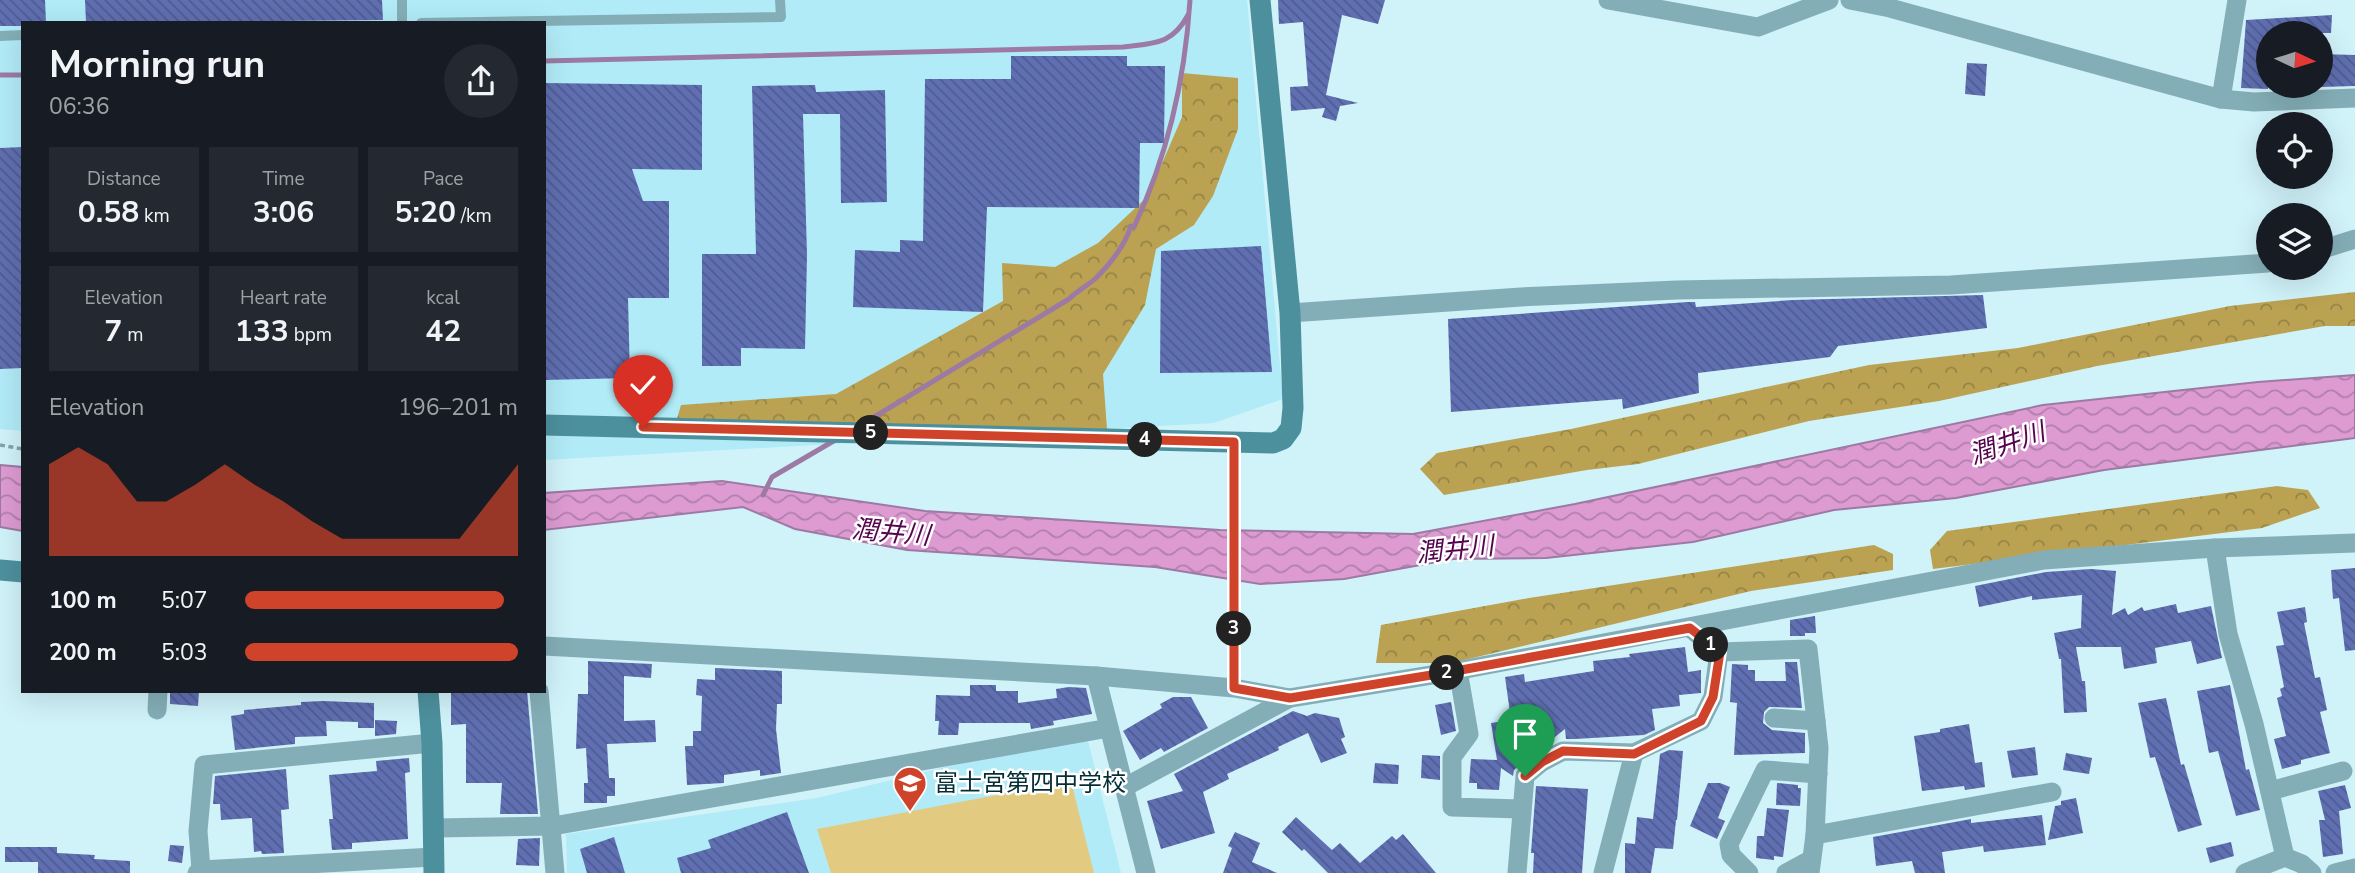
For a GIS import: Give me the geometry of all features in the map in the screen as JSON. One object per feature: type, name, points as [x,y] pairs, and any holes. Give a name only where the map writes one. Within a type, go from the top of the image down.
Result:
[{"type":"street","points":[[546,425],[1273,443],[1283,439],[1291,428],[1293,408],[1290,313],[1260,0]]},
{"type":"street","points":[[1608,0],[1758,27],[1829,0]]},
{"type":"street","points":[[1850,0],[1890,8],[2221,99],[2254,102],[2355,98]]},
{"type":"street","points":[[2221,99],[2237,0]]},
{"type":"street","points":[[2333,246],[2355,239]]},
{"type":"street","points":[[1290,313],[1521,297],[1676,290],[1951,285],[2256,264]]},
{"type":"street","points":[[1125,787],[1290,698],[1690,628],[2043,560],[2215,548],[2355,543]]},
{"type":"street","points":[[2215,548],[2228,634],[2285,857]]},
{"type":"street","points":[[0,570],[21,572]]},
{"type":"street","points":[[1690,628],[1720,652],[1808,649],[1819,748],[1815,835],[1810,867],[1786,873]]},
{"type":"street","points":[[546,646],[1096,676],[1234,688],[1290,698]]},
{"type":"street","points":[[1517,873],[1525,776],[1542,762],[1563,751],[1634,754],[1701,721],[1713,697],[1720,652]]},
{"type":"street","points":[[1458,670],[1469,734],[1452,757],[1452,807],[1521,809]]},
{"type":"street","points":[[1096,676],[1146,873]]},
{"type":"street","points":[[428,693],[432,743],[434,865],[200,872],[198,831],[204,765],[432,743]]},
{"type":"street","points":[[539,693],[553,826],[555,873]]},
{"type":"street","points":[[1774,718],[1816,720]]},
{"type":"street","points":[[434,828],[553,826],[1110,728]]},
{"type":"street","points":[[1603,873],[1634,754]]},
{"type":"street","points":[[1749,873],[1731,855],[1729,844],[1765,770],[1818,774]]},
{"type":"street","points":[[2270,791],[2343,771]]},
{"type":"street","points":[[1815,835],[2052,792]]},
{"type":"street","points":[[2245,873],[2285,857],[2302,864],[2312,873]]},
{"type":"street","points":[[2335,873],[2355,868]]},
{"type":"lane","points":[[402,0],[402,21]]},
{"type":"lane","points":[[541,21],[781,17],[780,0]]},
{"type":"lane","points":[[0,36],[21,35]]},
{"type":"path","points":[[1234,442],[1234,688]]},
{"type":"path","points":[[0,445],[21,449]]},
{"type":"shaded area","points":[[0,0],[1247,0],[1283,399],[1214,423],[546,460],[546,21],[21,21],[21,431],[0,429]]},
{"type":"shaded area","name":"富士宮第四中学校","points":[[1086,733],[1121,873],[567,873],[566,834],[817,798]]},
{"type":"shaded area","points":[[1071,781],[1094,873],[831,873],[817,829]]},
{"type":"green space","points":[[1182,73],[1238,78],[1238,129],[1213,196],[1194,225],[1156,249],[1145,305],[1103,374],[1107,429],[676,422],[681,405],[836,394],[1003,301],[1002,263],[1055,267],[1098,243],[1148,196],[1182,117]]},
{"type":"green space","points":[[2355,292],[2355,326],[2325,326],[2097,366],[1939,401],[1809,421],[1638,464],[1587,470],[1444,495],[1420,469],[1437,453],[1571,429],[1869,365],[2018,348],[2230,306]]},
{"type":"green space","points":[[2277,486],[2308,490],[2320,508],[2262,528],[1933,569],[1930,550],[1947,531]]},
{"type":"green space","points":[[1874,545],[1893,554],[1893,570],[1751,591],[1452,663],[1376,663],[1381,625],[1529,598]]},
{"type":"water","name":"潤井川","points":[[2355,375],[2355,438],[2104,470],[1956,498],[1834,510],[1693,542],[1546,558],[1453,559],[1344,579],[1260,584],[1155,567],[907,550],[795,529],[743,507],[546,530],[546,493],[722,481],[925,511],[1220,530],[1413,534],[1575,504],[2043,405],[2258,382]]},
{"type":"water","points":[[0,465],[21,467],[21,531],[0,527]]},
{"type":"building","points":[[0,0],[45,0],[46,21],[21,21],[21,26],[0,26]]},
{"type":"building","points":[[85,0],[382,0],[383,20],[284,21],[86,21]]},
{"type":"building","points":[[1278,0],[1385,0],[1378,24],[1342,15],[1326,95],[1358,103],[1340,106],[1336,121],[1322,117],[1325,108],[1291,111],[1290,87],[1308,86],[1303,22],[1279,24]]},
{"type":"building","points":[[2332,15],[2332,21],[2256,21],[2256,89],[2241,88],[2246,20]]},
{"type":"building","points":[[2333,54],[2355,55],[2355,86],[2333,87]]},
{"type":"building","points":[[1011,56],[1127,56],[1127,66],[1165,66],[1164,143],[1140,143],[1139,208],[987,207],[983,312],[853,307],[855,250],[900,252],[900,240],[923,241],[925,79],[1011,79]]},
{"type":"building","points":[[1967,63],[1987,64],[1985,96],[1965,94]]},
{"type":"building","points":[[546,83],[702,85],[702,170],[632,169],[643,201],[669,201],[669,298],[628,298],[630,378],[546,380]]},
{"type":"building","points":[[815,85],[816,92],[885,90],[887,202],[841,203],[840,114],[803,114],[807,255],[805,349],[741,348],[741,366],[702,366],[702,254],[756,254],[752,86]]},
{"type":"building","points":[[21,147],[21,368],[0,369],[0,148]]},
{"type":"building","points":[[1261,246],[1272,372],[1160,373],[1161,251]]},
{"type":"building","points":[[1983,295],[1987,328],[1838,346],[1830,357],[1698,373],[1699,393],[1623,409],[1622,399],[1451,412],[1448,319],[1688,302],[1695,302],[1696,307],[1793,300]]},
{"type":"building","points":[[2355,568],[2355,650],[2345,651],[2339,598],[2333,599],[2331,570]]},
{"type":"building","points":[[2091,569],[2116,571],[2112,615],[2125,608],[2128,615],[2142,607],[2144,611],[2176,604],[2178,613],[2211,606],[2222,658],[2197,664],[2191,641],[2155,648],[2157,663],[2124,669],[2121,647],[2076,647],[2082,681],[2085,681],[2087,712],[2064,713],[2061,659],[2054,633],[2081,628],[2082,595],[2032,600],[2032,596],[1979,607],[1975,586],[2046,572]]},
{"type":"building","points":[[2305,607],[2307,622],[2304,623],[2315,678],[2320,677],[2327,710],[2320,712],[2330,753],[2301,760],[2301,764],[2282,769],[2274,739],[2286,736],[2277,698],[2282,696],[2280,689],[2284,687],[2276,646],[2284,645],[2277,612]]},
{"type":"building","points":[[1815,616],[1816,633],[1790,636],[1790,620]]},
{"type":"building","points":[[1685,647],[1688,672],[1701,670],[1701,693],[1679,695],[1680,706],[1652,709],[1655,730],[1644,735],[1566,739],[1565,729],[1537,751],[1538,741],[1514,770],[1513,776],[1501,768],[1499,790],[1477,789],[1477,783],[1469,783],[1471,759],[1497,760],[1491,723],[1511,720],[1505,677],[1524,674],[1525,682],[1594,671],[1593,661]]},
{"type":"building","points":[[588,661],[652,664],[651,678],[624,676],[624,721],[655,720],[656,742],[607,744],[609,778],[615,778],[615,796],[607,796],[607,803],[584,803],[584,783],[588,783],[586,748],[576,749],[578,694],[588,694]]},
{"type":"building","points":[[1785,662],[1797,662],[1802,708],[1769,707],[1764,712],[1763,723],[1772,730],[1805,733],[1805,753],[1734,755],[1737,703],[1730,702],[1732,664],[1748,665],[1748,670],[1755,670],[1755,681],[1786,681]]},
{"type":"building","points":[[715,668],[782,671],[782,704],[777,704],[776,729],[781,773],[760,776],[760,770],[724,775],[724,783],[687,785],[685,746],[693,746],[693,731],[701,731],[702,696],[696,695],[697,679],[715,680]]},
{"type":"building","points":[[970,685],[996,685],[996,691],[1018,691],[1018,703],[1057,698],[1056,689],[1086,688],[1092,714],[1053,721],[1054,725],[1031,729],[1030,723],[959,723],[958,735],[938,735],[939,721],[935,721],[936,695],[970,696]]},
{"type":"building","points":[[2230,685],[2246,770],[2249,769],[2260,810],[2236,816],[2218,751],[2209,753],[2197,691]]},
{"type":"building","points":[[170,693],[199,693],[198,706],[170,704]]},
{"type":"building","points":[[451,693],[527,693],[538,814],[500,814],[502,783],[466,783],[466,724],[451,725]]},
{"type":"building","points":[[1173,697],[1191,697],[1208,728],[1164,752],[1161,748],[1140,760],[1123,731],[1162,708],[1160,704]]},
{"type":"building","points":[[2166,698],[2181,765],[2184,764],[2202,825],[2178,832],[2155,757],[2150,758],[2138,703]]},
{"type":"building","points":[[323,701],[374,703],[374,728],[358,728],[358,722],[326,721],[327,736],[295,737],[295,744],[235,750],[231,716],[244,714],[244,710]]},
{"type":"building","points":[[1451,702],[1456,731],[1441,735],[1435,705]]},
{"type":"building","points":[[1293,711],[1307,716],[1315,713],[1339,718],[1345,737],[1341,739],[1347,753],[1321,763],[1308,733],[1278,747],[1279,750],[1227,774],[1229,779],[1203,792],[1215,833],[1161,849],[1147,801],[1183,791],[1174,774]]},
{"type":"building","points":[[375,720],[397,721],[396,734],[375,736]]},
{"type":"building","points":[[1969,724],[1975,763],[1982,762],[1985,787],[1965,790],[1964,786],[1922,791],[1914,736]]},
{"type":"building","points":[[2035,747],[2038,775],[2012,778],[2007,751]]},
{"type":"building","points":[[1669,750],[1683,751],[1673,849],[1655,848],[1651,873],[1625,873],[1625,843],[1635,844],[1637,817],[1653,819],[1660,754]]},
{"type":"building","points":[[2066,753],[2092,758],[2089,774],[2063,770]]},
{"type":"building","points":[[1422,755],[1440,756],[1440,780],[1421,778]]},
{"type":"building","points":[[409,758],[410,772],[405,773],[408,839],[352,843],[352,849],[332,850],[329,819],[333,819],[329,775],[377,771],[376,761]]},
{"type":"building","points":[[1375,763],[1399,765],[1398,784],[1373,783]]},
{"type":"building","points":[[286,769],[289,809],[281,810],[284,853],[254,852],[252,818],[221,820],[220,804],[213,804],[215,776]]},
{"type":"building","points":[[1708,783],[1720,783],[1730,787],[1718,818],[1725,821],[1717,839],[1690,826]]},
{"type":"building","points":[[1777,783],[1798,785],[1798,788],[1801,788],[1800,806],[1776,805]]},
{"type":"building","points":[[2345,785],[2351,808],[2339,811],[2343,854],[2323,857],[2319,820],[2325,820],[2318,791]]},
{"type":"building","points":[[1536,786],[1588,789],[1582,873],[1533,873],[1534,853],[1531,853]]},
{"type":"building","points":[[2076,798],[2083,833],[2048,840],[2055,806],[2061,805],[2061,801]]},
{"type":"building","points":[[1767,808],[1789,810],[1783,857],[1774,856],[1774,860],[1756,858],[1757,836],[1764,836]]},
{"type":"building","points":[[787,812],[809,873],[681,873],[677,858],[711,848],[708,840]]},
{"type":"building","points":[[2042,815],[2046,845],[1984,852],[1983,846],[1942,852],[1945,873],[1915,873],[1912,861],[1876,866],[1873,837],[1971,819],[1971,823]]},
{"type":"building","points":[[1296,817],[1332,850],[1340,843],[1360,863],[1392,836],[1396,840],[1403,834],[1436,873],[1328,873],[1282,832]]},
{"type":"building","points":[[1235,832],[1260,843],[1252,862],[1277,873],[1223,873],[1232,848],[1228,846]]},
{"type":"building","points":[[614,837],[625,873],[587,873],[580,849]]},
{"type":"building","points":[[540,838],[539,866],[516,865],[518,839]]},
{"type":"building","points":[[2231,842],[2234,856],[2210,863],[2206,848]]},
{"type":"building","points":[[170,845],[184,846],[182,863],[168,861]]},
{"type":"building","points":[[5,847],[57,847],[57,853],[95,855],[94,859],[130,861],[130,873],[38,873],[38,862],[5,862]]},
{"type":"waterway","points":[[861,425],[1069,299],[1096,278],[1112,260],[1131,226],[1134,227],[1165,144],[1179,88],[1190,0]]},
{"type":"waterway","points":[[546,61],[1123,47],[1161,41],[1175,32],[1188,15]]},
{"type":"waterway","points":[[0,75],[21,75]]},
{"type":"waterway","points":[[763,495],[772,477],[837,439]]},
{"type":"place","name":"富士宮第四中学校","points":[[910,813]]},
{"type":"route","points":[[643,427],[1234,442],[1234,688],[1290,698],[1690,628],[1720,652],[1713,697],[1701,721],[1634,754],[1563,751],[1542,762],[1525,776]]}]
